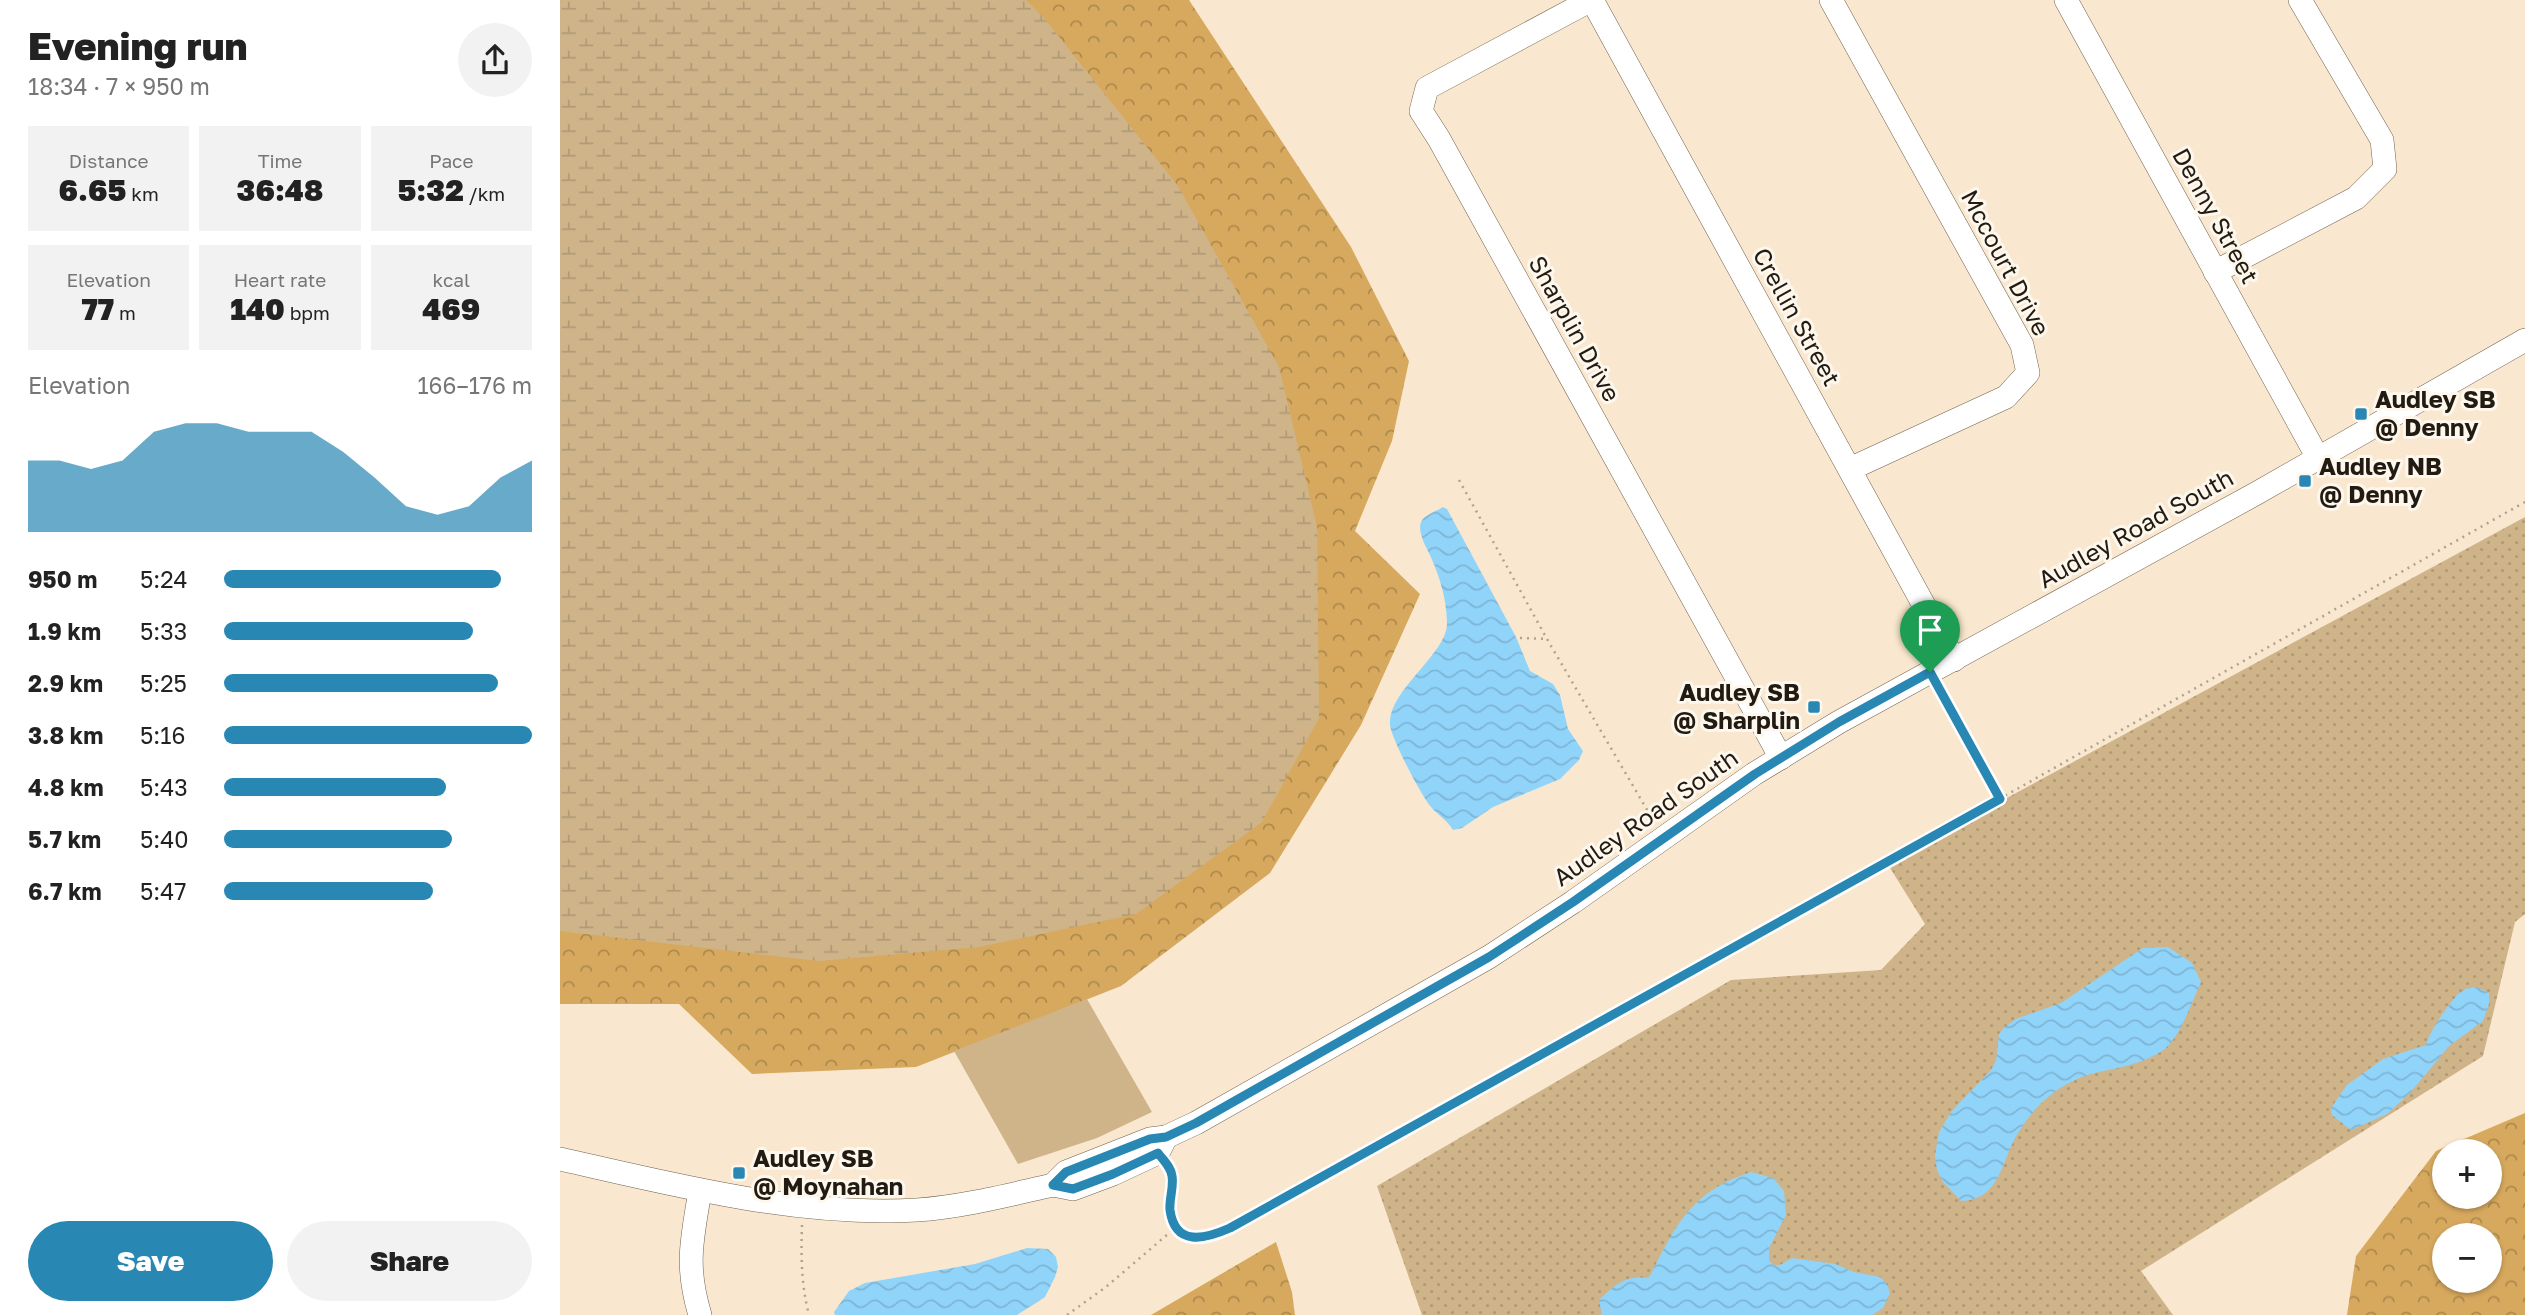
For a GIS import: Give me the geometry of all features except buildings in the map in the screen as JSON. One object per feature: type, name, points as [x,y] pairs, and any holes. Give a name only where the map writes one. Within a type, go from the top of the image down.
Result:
[{"type":"street","name":"Crellin Street","points":[[1592,0],[1954,660]]},
{"type":"street","name":"Sharplin Drive","points":[[1592,0],[1427,88],[1421,111],[1446,151],[1781,758]]},
{"type":"street","name":"Mccourt Drive","points":[[1831,0],[2022,345],[2028,373],[2006,397],[1850,469]]},
{"type":"street","name":"Denny Street","points":[[2066,0],[2318,458]]},
{"type":"street","points":[[2215,272],[2356,198],[2385,169],[2382,139],[2300,0]]},
{"type":"street","name":"Audley Road South","points":[[560,1159],[700,1191],[803,1206],[841,1210],[918,1210],[1053,1185],[1066,1172],[1150,1139],[1162,1145],[1196,1123],[1489,957],[1781,758],[2525,340]]},
{"type":"street","points":[[700,1191],[690,1272],[700,1315]]},
{"type":"path","points":[[1459,480],[1547,639],[1664,838]]},
{"type":"path","points":[[1162,1145],[1172,1176],[1170,1209],[1175,1228],[1184,1235],[1205,1237],[1230,1228],[1546,1054],[2525,502]]},
{"type":"path","points":[[1520,638],[1547,639]]},
{"type":"path","points":[[1930,672],[2000,799]]},
{"type":"path","points":[[803,1206],[800,1250],[802,1280],[809,1315]]},
{"type":"path","points":[[1067,1315],[1106,1287],[1175,1228]]},
{"type":"green space","points":[[560,0],[1189,0],[1351,247],[1409,361],[1392,441],[1355,531],[1420,594],[1361,725],[1270,873],[1121,986],[916,1067],[752,1074],[679,1004],[560,1004]]},
{"type":"green space","points":[[560,0],[1026,0],[1044,18],[1178,186],[1279,367],[1317,527],[1319,718],[1262,822],[1136,914],[979,947],[818,961],[560,931]]},
{"type":"green space","points":[[2525,517],[2525,914],[2515,922],[2483,1056],[2141,1271],[2173,1315],[1422,1315],[1377,1186],[1731,980],[1881,970],[1925,924],[1887,863]]},
{"type":"green space","points":[[1087,999],[1152,1112],[1097,1138],[1018,1164],[954,1051]]},
{"type":"green space","points":[[2525,1113],[2525,1315],[2347,1315],[2356,1256],[2432,1156],[2432,1209],[2502,1209],[2502,1139],[2464,1139]]},
{"type":"green space","points":[[1276,1242],[1292,1292],[1295,1315],[1151,1315]]},
{"type":"water","points":[[1443,507],[1447,509],[1516,637],[1530,671],[1553,684],[1560,695],[1568,729],[1583,751],[1579,760],[1560,779],[1493,807],[1462,828],[1453,830],[1431,807],[1421,791],[1401,754],[1390,725],[1398,699],[1438,648],[1447,624],[1444,594],[1420,528],[1425,517]]},
{"type":"water","points":[[2168,947],[2192,963],[2201,982],[2174,1038],[2162,1051],[2145,1060],[2079,1078],[2058,1089],[2040,1104],[2018,1133],[1992,1186],[1974,1199],[1961,1201],[1943,1182],[1937,1170],[1935,1155],[1939,1132],[1952,1111],[1991,1070],[1996,1061],[1999,1034],[2016,1019],[2061,1003],[2143,948]]},
{"type":"water","points":[[2476,987],[2489,993],[2489,1004],[2483,1021],[2449,1046],[2410,1093],[2387,1114],[2351,1130],[2332,1115],[2331,1108],[2347,1085],[2383,1059],[2426,1045],[2436,1023],[2454,998],[2465,989]]},
{"type":"water","points":[[1751,1172],[1773,1178],[1784,1191],[1786,1215],[1769,1248],[1769,1261],[1780,1265],[1792,1258],[1835,1264],[1854,1272],[1880,1277],[1887,1284],[1890,1293],[1883,1308],[1872,1315],[1602,1315],[1599,1300],[1621,1282],[1633,1278],[1648,1278],[1679,1224],[1701,1199],[1714,1189]]},
{"type":"water","points":[[1027,1248],[1048,1249],[1056,1257],[1058,1267],[1045,1297],[1017,1315],[835,1315],[834,1312],[849,1291],[865,1283],[975,1264]]},
{"type":"place","name":"Audley SB @ Denny","points":[[2361,414]]},
{"type":"place","name":"Audley NB @ Denny","points":[[2305,481]]},
{"type":"place","name":"Audley SB @ Sharplin","points":[[1814,707]]},
{"type":"place","name":"Audley SB @ Moynahan","points":[[739,1173]]},
{"type":"route","points":[[1930,672],[2000,799],[1230,1228],[1205,1237],[1194,1237],[1184,1235],[1175,1228],[1170,1209],[1172,1176],[1170,1168],[1158,1153],[1073,1189],[1053,1185],[1066,1172],[1150,1139],[1166,1137],[1196,1123],[1489,957],[1573,902],[1755,774],[1839,722],[1930,672]]}]
